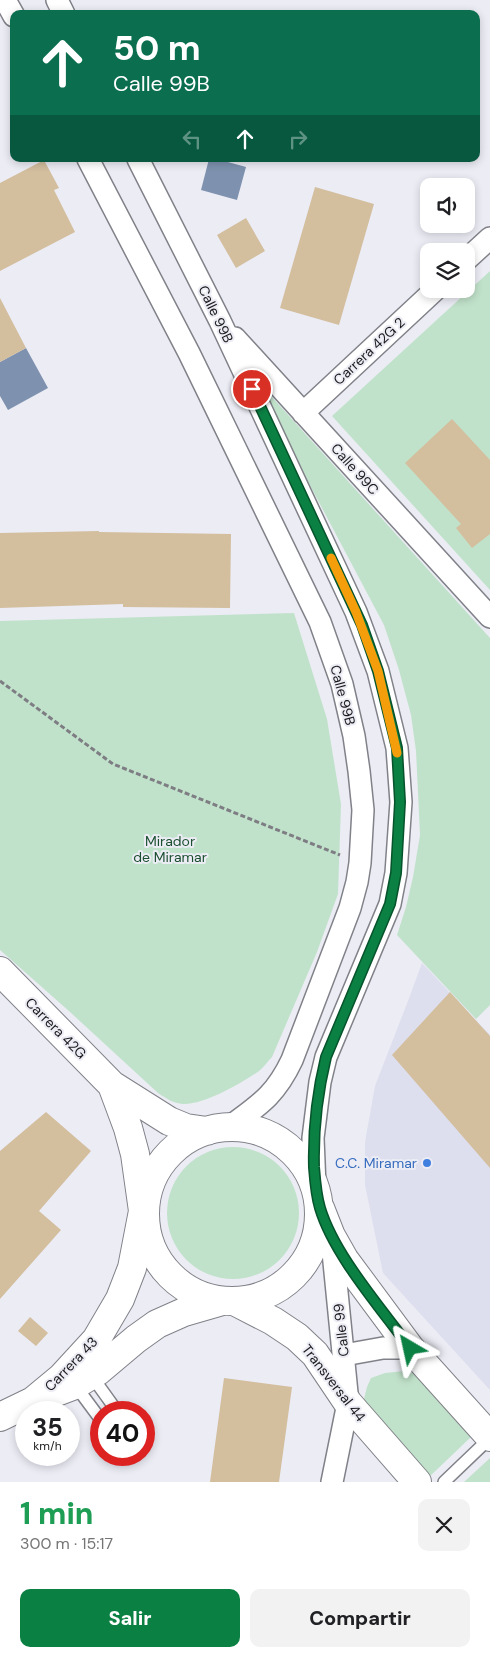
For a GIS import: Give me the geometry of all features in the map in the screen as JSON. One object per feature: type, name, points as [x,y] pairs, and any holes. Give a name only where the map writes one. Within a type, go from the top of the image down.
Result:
[{"type":"street","name":"Calle 99B","points":[[90,162],[189,353],[320,622],[342,684],[360,771],[363,810],[360,862],[350,908],[292,1060],[284,1078],[262,1103],[218,1129]]},
{"type":"street","name":"Calle 99B","points":[[140,162],[220,321],[356,612],[378,671],[397,748],[400,802],[394,881],[390,904],[326,1057],[320,1082],[313,1138],[317,1197]]},
{"type":"street","points":[[475,252],[490,238]]},
{"type":"street","name":"Carrera 42G 2","points":[[303,413],[426,298]]},
{"type":"street","name":"Calle 99C","points":[[220,321],[490,617]]},
{"type":"street","name":"Carrera 42G","points":[[0,971],[112,1085],[169,1121],[186,1128],[218,1129]]},
{"type":"street","name":"Carrera 42G","points":[[112,1085],[128,1128],[143,1211]]},
{"type":"street","points":[[317,1197],[318,1232],[310,1254],[297,1273],[280,1288],[259,1298],[230,1301],[207,1299],[181,1286],[160,1266],[147,1240],[143,1211],[149,1183],[164,1158],[186,1139],[218,1129],[243,1127],[270,1135],[290,1148],[305,1165],[332,1236],[344,1259],[410,1348],[490,1437]]},
{"type":"street","name":"Carrera 43","points":[[34,1401],[62,1377],[83,1355],[106,1324],[120,1299],[132,1268],[143,1211]]},
{"type":"street","name":"Calle 99","points":[[332,1236],[348,1404],[332,1482]]},
{"type":"street","name":"Carrera 43","points":[[35,1401],[83,1380],[98,1371],[157,1324],[184,1312],[230,1301]]},
{"type":"street","name":"Transversal 44","points":[[230,1301],[273,1320],[315,1354],[348,1404],[417,1482]]},
{"type":"street","points":[[344,1355],[364,1350],[410,1348]]},
{"type":"street","name":"Carrera 43","points":[[0,1417],[15,1410]]},
{"type":"lane","points":[[83,1380],[107,1401]]},
{"type":"lane","points":[[83,1380],[92,1401]]},
{"type":"lane","points":[[444,1482],[490,1437]]},
{"type":"path","points":[[0,682],[113,764],[360,862]]},
{"type":"shaded area","name":"C.C. Miramar","points":[[422,963],[490,1035],[490,1390],[383,1273],[365,1185],[365,1142],[375,1086]]},
{"type":"green space","points":[[490,271],[490,590],[332,416],[461,298],[475,298],[475,285]]},
{"type":"green space","points":[[251,374],[490,638],[490,1005],[476,1019],[397,935],[413,877],[420,835],[416,751],[411,715],[384,625]]},
{"type":"green space","name":"Mirador de Miramar","points":[[294,613],[327,719],[341,804],[338,894],[317,952],[272,1057],[259,1071],[243,1081],[212,1097],[183,1104],[170,1100],[158,1093],[0,950],[0,621]]},
{"type":"green space","points":[[233,1147],[258,1152],[279,1167],[294,1188],[299,1213],[294,1238],[279,1259],[258,1274],[233,1279],[208,1274],[187,1259],[172,1238],[167,1213],[172,1188],[187,1167],[208,1152]]},
{"type":"green space","points":[[404,1371],[419,1375],[472,1436],[425,1481],[365,1415],[364,1399],[371,1378],[385,1373]]},
{"type":"green space","points":[[490,1458],[490,1482],[464,1482]]},
{"type":"water","points":[[208,162],[228,162],[246,167],[237,200],[201,190]]},
{"type":"water","points":[[26,348],[48,388],[8,410],[0,396],[0,362]]},
{"type":"building","points":[[40,162],[45,162],[59,188],[54,190],[75,232],[0,271],[0,183]]},
{"type":"building","points":[[315,187],[374,204],[339,325],[280,308]]},
{"type":"building","points":[[246,218],[265,251],[236,268],[217,235]]},
{"type":"building","points":[[0,298],[26,348],[0,362]]},
{"type":"building","points":[[452,419],[490,460],[490,534],[472,548],[456,528],[461,524],[405,463]]},
{"type":"building","points":[[99,531],[231,534],[230,608],[123,607],[123,604],[0,608],[0,533]]},
{"type":"building","points":[[450,992],[490,1036],[490,1168],[392,1055]]},
{"type":"building","points":[[46,1112],[91,1151],[39,1211],[61,1230],[0,1299],[0,1151]]},
{"type":"building","points":[[30,1317],[48,1333],[36,1346],[18,1331]]},
{"type":"building","points":[[224,1378],[292,1387],[279,1482],[210,1482]]},
{"type":"slow traffic","points":[[331,558],[368,639],[378,671],[397,753]]},
{"type":"place","name":"C.C. Miramar","points":[[427,1163]]},
{"type":"route","points":[[252,389],[368,639],[397,748],[400,802],[396,873],[390,904],[326,1057],[320,1082],[313,1138],[315,1186],[320,1208],[332,1236],[344,1259],[410,1348]]}]
